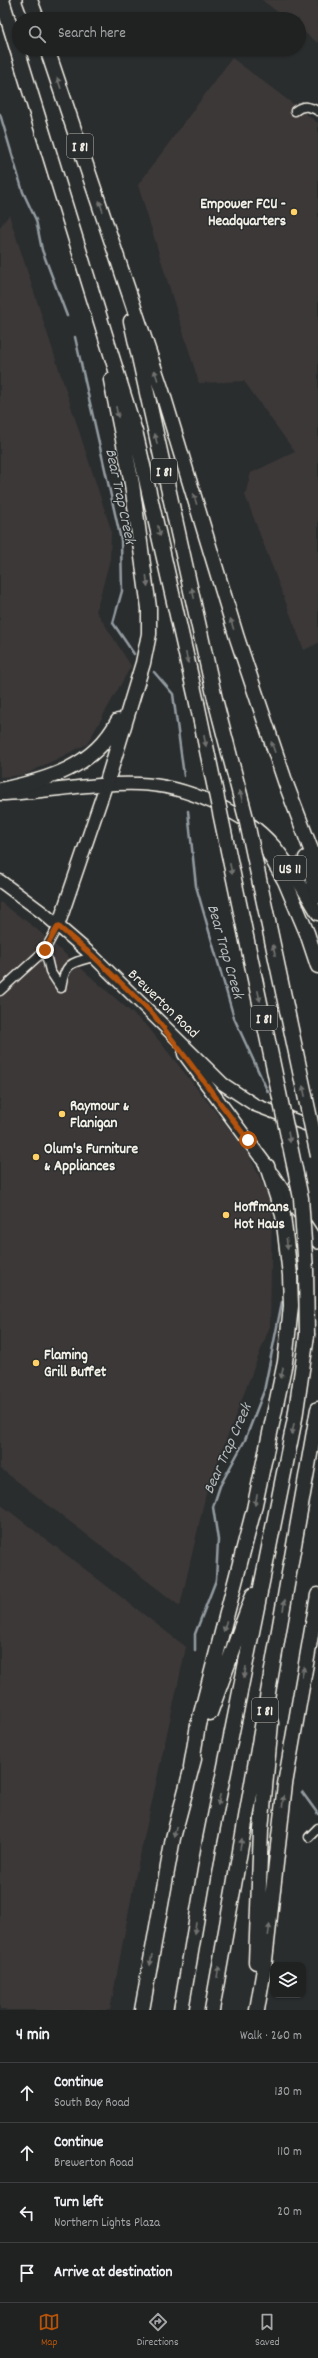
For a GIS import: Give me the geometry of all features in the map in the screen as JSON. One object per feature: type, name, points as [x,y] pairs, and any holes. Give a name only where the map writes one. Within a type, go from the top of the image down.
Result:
[{"type":"highway","name":"I 81","points":[[2,0],[12,32]]},
{"type":"highway","points":[[30,0],[34,12]]},
{"type":"highway","name":"I 81","points":[[19,56],[136,435],[197,703],[301,1198],[306,1270],[307,1335],[295,1418],[210,1841],[180,2010]]},
{"type":"highway","name":"I 81","points":[[49,56],[114,243],[216,699],[246,818],[318,1156]]},
{"type":"highway","points":[[114,243],[162,391],[237,638],[286,784],[318,868]]},
{"type":"highway","points":[[96,305],[132,484],[150,608],[149,634],[135,689],[106,785]]},
{"type":"highway","points":[[0,790],[34,783],[61,774],[95,753],[111,736],[135,689]]},
{"type":"highway","points":[[286,784],[318,896]]},
{"type":"highway","points":[[255,829],[286,880],[318,966]]},
{"type":"highway","points":[[142,2010],[173,1838],[191,1767],[198,1725],[254,1509],[285,1362],[291,1306],[290,1274],[283,1215],[267,1166]]},
{"type":"highway","name":"I 81","points":[[212,2010],[318,1409]]},
{"type":"highway","points":[[191,1767],[269,1552]]},
{"type":"highway","points":[[257,2010],[264,1969],[285,1784],[318,1595]]},
{"type":"highway","points":[[251,2010],[258,1925],[261,1830],[278,1635]]},
{"type":"highway","points":[[139,2010],[148,1980]]},
{"type":"main road","name":"US 11","points":[[0,794],[106,785],[138,784],[178,790],[206,799],[255,829],[273,845],[318,914]]},
{"type":"main road","points":[[58,926],[106,785]]},
{"type":"main road","name":"Brewerton Road","points":[[0,881],[58,926],[94,957],[223,1084],[242,1098],[318,1129]]},
{"type":"main road","points":[[153,1014],[230,1112],[318,1243]]},
{"type":"main road","points":[[297,1121],[318,1121]]},
{"type":"street","points":[[295,111],[301,107],[308,106],[318,111]]},
{"type":"street","points":[[0,991],[45,950],[58,926]]},
{"type":"street","points":[[45,950],[50,971],[61,988],[63,973],[69,965],[94,957]]},
{"type":"street","points":[[309,1837],[318,1828]]},
{"type":"shaded area","points":[[262,0],[318,0],[318,43],[306,34],[306,12],[278,12]]},
{"type":"shaded area","points":[[232,58],[318,123],[318,643],[304,650],[245,495],[251,473],[295,452],[244,381],[199,383],[138,185]]},
{"type":"shaded area","points":[[9,215],[111,530],[110,559],[96,611],[131,666],[87,744],[24,775],[0,777],[0,227]]},
{"type":"shaded area","points":[[0,902],[34,927],[148,1027],[248,1153],[272,1204],[270,1326],[207,1489],[180,1606],[0,1468]]},
{"type":"shaded area","points":[[0,1504],[186,1647],[135,1878],[110,2010],[0,2010]]},
{"type":"waterway","name":"Bear Trap Creek","points":[[0,114],[23,192],[36,220],[42,250],[67,316]]},
{"type":"waterway","name":"Bear Trap Creek","points":[[75,337],[121,540],[122,591],[113,623],[134,654]]},
{"type":"waterway","name":"Bear Trap Creek","points":[[154,672],[173,694],[184,776]]},
{"type":"waterway","name":"Bear Trap Creek","points":[[188,811],[196,886],[234,1018],[268,1092]]},
{"type":"waterway","name":"Bear Trap Creek","points":[[195,1651],[195,1634],[216,1580],[218,1540],[213,1507],[220,1486],[245,1440],[264,1391],[282,1302]]},
{"type":"waterway","name":"Bear Trap Creek","points":[[302,1792],[318,1814]]},
{"type":"place","name":"Empower FCU - Headquarters","points":[[294,212]]},
{"type":"place","name":"Raymour & Flanigan","points":[[62,1114]]},
{"type":"place","name":"Olum's Furniture & Appliances","points":[[36,1157]]},
{"type":"place","name":"Hoffmans Hot Haus","points":[[226,1215]]},
{"type":"place","name":"Flaming Grill Buffet","points":[[36,1363]]},
{"type":"route","points":[[45,950],[58,926],[94,957],[153,1014],[230,1112],[248,1140]]}]
